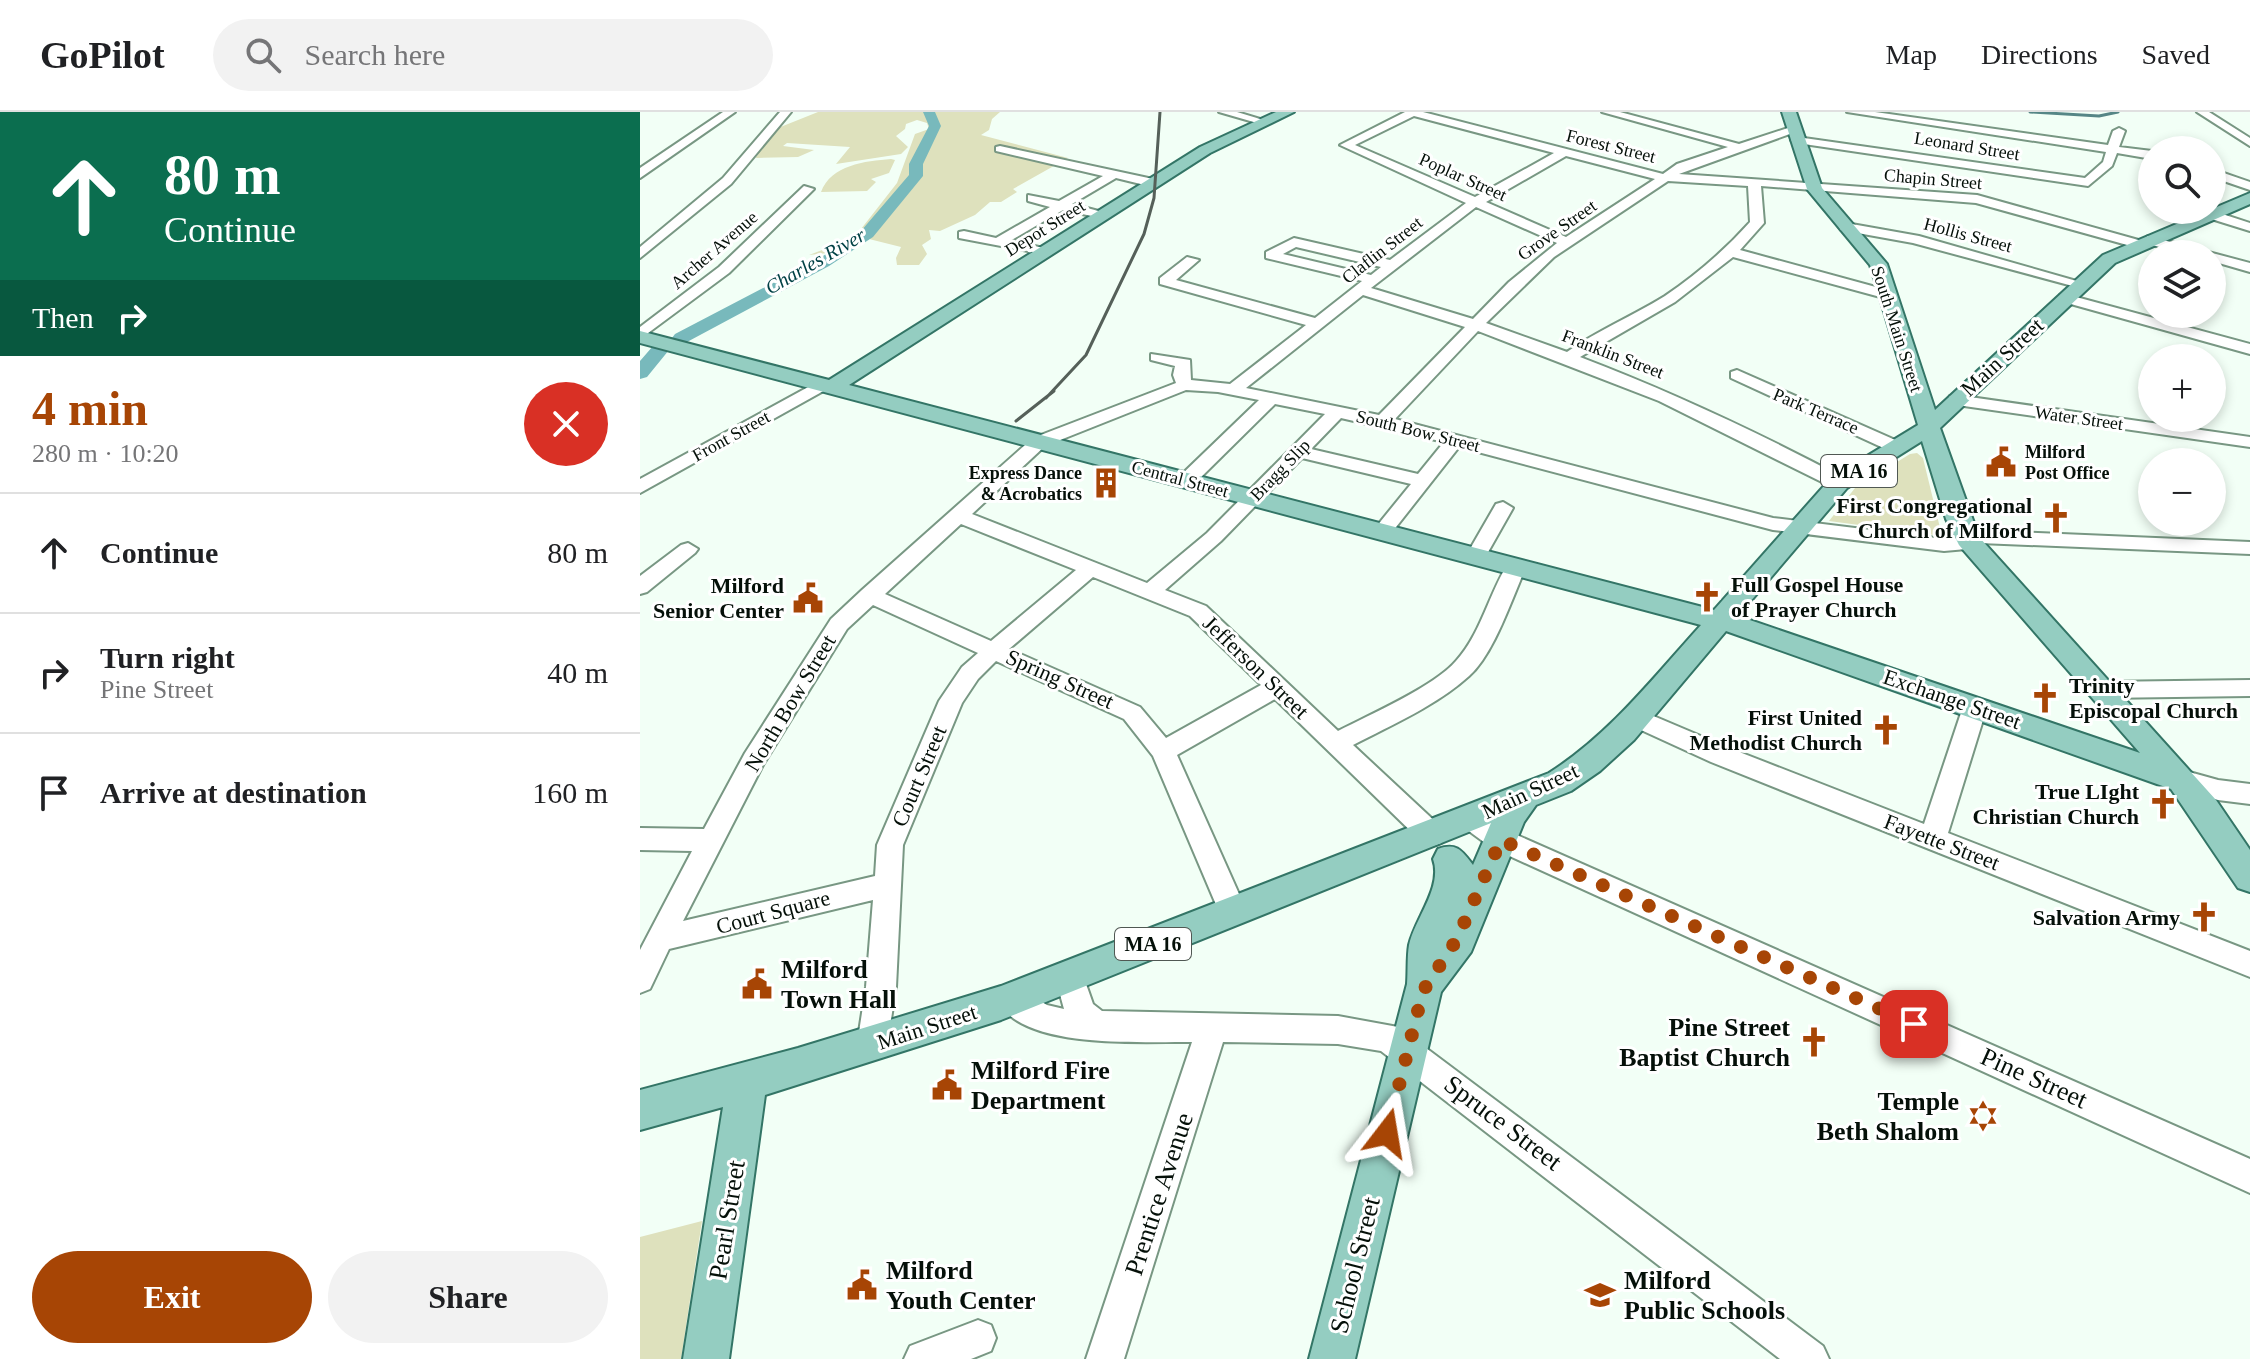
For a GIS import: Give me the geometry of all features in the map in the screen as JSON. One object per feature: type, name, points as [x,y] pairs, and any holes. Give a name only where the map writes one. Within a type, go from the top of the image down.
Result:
[{"type":"main road","name":"Depot Street","points":[[826,386],[1212,146],[1287,112]]},
{"type":"main road","name":"South Main Street","points":[[1789,112],[1814,187],[1871,253],[1889,295],[1929,427],[1969,540]]},
{"type":"main road","name":"Main Street","points":[[2148,240],[2186,224]]},
{"type":"main road","name":"Main Street","points":[[640,1110],[872,1045],[1012,999],[1560,782],[1589,763],[1636,718],[1839,483],[1929,427],[2080,284],[2109,259],[2138,244]]},
{"type":"main road","name":"Central Street","points":[[640,336],[1721,621]]},
{"type":"main road","points":[[1969,540],[2182,780],[2213,820],[2250,878]]},
{"type":"main road","name":"Exchange Street","points":[[1721,621],[2182,780]]},
{"type":"main road","name":"School Street","points":[[1425,984],[1446,959],[1467,918],[1510,816],[1524,798]]},
{"type":"main road","points":[[1432,835],[1469,891],[1467,918]]},
{"type":"main road","name":"School Street","points":[[1332,1359],[1425,984],[1427,944],[1450,885],[1452,865]]},
{"type":"main road","name":"Pearl Street","points":[[706,1359],[747,1082]]},
{"type":"street","points":[[640,174],[730,112]]},
{"type":"street","points":[[640,254],[727,181],[786,112]]},
{"type":"street","points":[[1224,112],[1264,122]]},
{"type":"street","name":"Poplar Street","points":[[1411,112],[1346,144],[1566,242]]},
{"type":"street","name":"Forest Street","points":[[1411,112],[1666,178],[1814,187]]},
{"type":"street","points":[[1607,112],[1739,147]]},
{"type":"street","points":[[1852,112],[1979,133],[2138,153]]},
{"type":"street","points":[[2202,112],[2250,143]]},
{"type":"street","points":[[2114,149],[2119,131]]},
{"type":"street","points":[[1955,179],[1979,133]]},
{"type":"street","name":"Grove Street","points":[[1383,421],[1529,270],[1566,242],[1684,166],[1739,147],[1796,135]]},
{"type":"street","name":"Leonard Street","points":[[1796,135],[1955,179],[2088,182],[2107,164],[2114,149]]},
{"type":"street","points":[[1000,149],[1153,183]]},
{"type":"street","name":"Claflin Street","points":[[1232,391],[1475,202],[1564,152]]},
{"type":"street","points":[[998,242],[1115,174]]},
{"type":"street","points":[[2226,178],[2250,186]]},
{"type":"street","name":"Chapin Street","points":[[1814,187],[1955,179],[1992,202],[2138,241]]},
{"type":"street","points":[[1567,359],[1599,337],[1670,299],[1731,252],[1757,223],[1754,182]]},
{"type":"street","name":"Archer Avenue","points":[[640,336],[724,270],[808,189]]},
{"type":"street","points":[[1032,198],[1101,216]]},
{"type":"street","points":[[2226,219],[2250,227]]},
{"type":"street","name":"Hollis Street","points":[[1846,227],[1924,236],[2080,284]]},
{"type":"street","points":[[964,235],[1044,252]]},
{"type":"street","points":[[1374,280],[1271,255],[1294,242],[1393,265]]},
{"type":"street","points":[[1731,252],[1889,295]]},
{"type":"street","points":[[1192,260],[1165,281],[1318,324]]},
{"type":"street","points":[[2226,260],[2250,268]]},
{"type":"street","name":"Franklin Street","points":[[1361,290],[1476,324],[1704,413],[1839,483]]},
{"type":"street","points":[[2065,298],[2250,349]]},
{"type":"street","points":[[1157,357],[1184,363],[1181,375],[1185,385]]},
{"type":"street","name":"Park Terrace","points":[[1737,375],[1896,447]]},
{"type":"street","name":"South Bow Street","points":[[1039,442],[1159,393],[1200,384],[1383,421],[1773,524],[1944,545],[1969,540],[2250,548]]},
{"type":"street","name":"Front Street","points":[[640,487],[826,386]]},
{"type":"street","points":[[1186,481],[1270,399]]},
{"type":"street","name":"Water Street","points":[[1956,400],[2138,421]]},
{"type":"street","name":"Bragg Slip","points":[[1151,591],[1214,537],[1337,412]]},
{"type":"street","name":"Water Street","points":[[2206,432],[2250,442]]},
{"type":"street","points":[[1382,532],[1455,440]]},
{"type":"street","name":"North Bow Street","points":[[640,980],[710,840],[829,636],[869,595],[1039,442]]},
{"type":"street","points":[[1297,451],[1423,481]]},
{"type":"street","points":[[1476,556],[1503,508]]},
{"type":"street","name":"Jefferson Street","points":[[957,515],[1201,613],[1432,835]]},
{"type":"street","points":[[640,587],[688,549]]},
{"type":"street","points":[[1335,743],[1406,707],[1463,669],[1479,645],[1516,567]]},
{"type":"street","name":"Court Street","points":[[872,1045],[885,934],[890,845],[951,701],[970,673],[994,650],[1091,568]]},
{"type":"street","name":"Spring Street","points":[[869,595],[1124,708],[1146,727],[1163,751],[1233,912]]},
{"type":"street","points":[[1163,751],[1277,687]]},
{"type":"street","points":[[2101,690],[2250,688]]},
{"type":"street","points":[[1933,838],[1975,707]]},
{"type":"street","name":"Fayette Street","points":[[1636,718],[1720,755],[2250,964]]},
{"type":"street","points":[[2182,780],[2218,790],[2250,794]]},
{"type":"street","name":"Pine Street","points":[[1471,819],[1501,840],[2250,1176]]},
{"type":"street","points":[[640,839],[710,840]]},
{"type":"street","name":"Court Square","points":[[660,939],[886,885]]},
{"type":"street","points":[[1070,976],[1080,1013],[1098,1026]]},
{"type":"street","name":"Spruce Street","points":[[1012,999],[1052,1022],[1098,1026],[1367,1032],[1387,1037],[1810,1359]]},
{"type":"street","name":"Prentice Avenue","points":[[1105,1359],[1212,1028]]},
{"type":"street","points":[[923,1359],[978,1338]]},
{"type":"green space","points":[[818,112],[1000,112],[992,119],[989,130],[981,135],[1068,158],[1013,189],[1017,192],[1001,202],[990,202],[975,215],[940,231],[929,230],[931,239],[922,245],[927,254],[919,265],[897,265],[896,258],[901,247],[869,239],[847,251],[809,255],[854,238],[897,183],[915,134],[929,129],[927,123],[917,120],[906,124],[905,129],[896,136],[908,147],[901,154],[836,164],[850,147],[787,143],[783,146],[814,150],[798,157],[756,158],[757,152],[775,133],[773,130]]},
{"type":"green space","points":[[895,160],[889,173],[871,179],[876,182],[867,191],[821,192],[832,176],[841,170],[860,163]]},
{"type":"green space","points":[[1917,453],[1923,458],[1942,536],[1829,521],[1855,488],[1910,454]]},
{"type":"green space","points":[[702,1221],[681,1359],[640,1359],[640,1237]]},
{"type":"waterway","name":"Charles River","points":[[681,338],[823,263],[867,234],[916,176],[916,164],[935,126],[929,112]]},
{"type":"waterway","points":[[2030,112],[2099,116],[2118,112]]},
{"type":"waterway","name":"Charles River","points":[[640,373],[660,350]]},
{"type":"railway","points":[[1048,395],[1086,355],[1144,234],[1154,198],[1160,112]]},
{"type":"railway","points":[[1048,395],[1054,391]]},
{"type":"railway","points":[[1016,421],[1048,395]]},
{"type":"place","name":"Milford Post Office","points":[[2001,462]]},
{"type":"place","name":"Express Dance & Acrobatics","points":[[1106,483]]},
{"type":"place","name":"First Congregational Church of Milford","points":[[2056,518]]},
{"type":"place","name":"Full Gospel House of Prayer Church","points":[[1707,597]]},
{"type":"place","name":"Milford Senior Center","points":[[808,598]]},
{"type":"place","name":"Trinity Episcopal Church","points":[[2045,698]]},
{"type":"place","name":"First United Methodist Church","points":[[1886,730]]},
{"type":"place","name":"True LIght Christian Church","points":[[2163,804]]},
{"type":"place","name":"Salvation Army","points":[[2204,917]]},
{"type":"place","name":"Milford Town Hall","points":[[757,984]]},
{"type":"place","name":"Pine Street Baptist Church","points":[[1814,1042]]},
{"type":"place","name":"Milford Fire Department","points":[[947,1085]]},
{"type":"place","name":"Temple Beth Shalom","points":[[1983,1116]]},
{"type":"place","name":"Milford Youth Center","points":[[862,1285]]},
{"type":"place","name":"Milford Public Schools","points":[[1600,1295]]},
{"type":"route","points":[[1387,1133],[1425,984],[1446,959],[1457,939],[1501,840],[1914,1024]]}]
